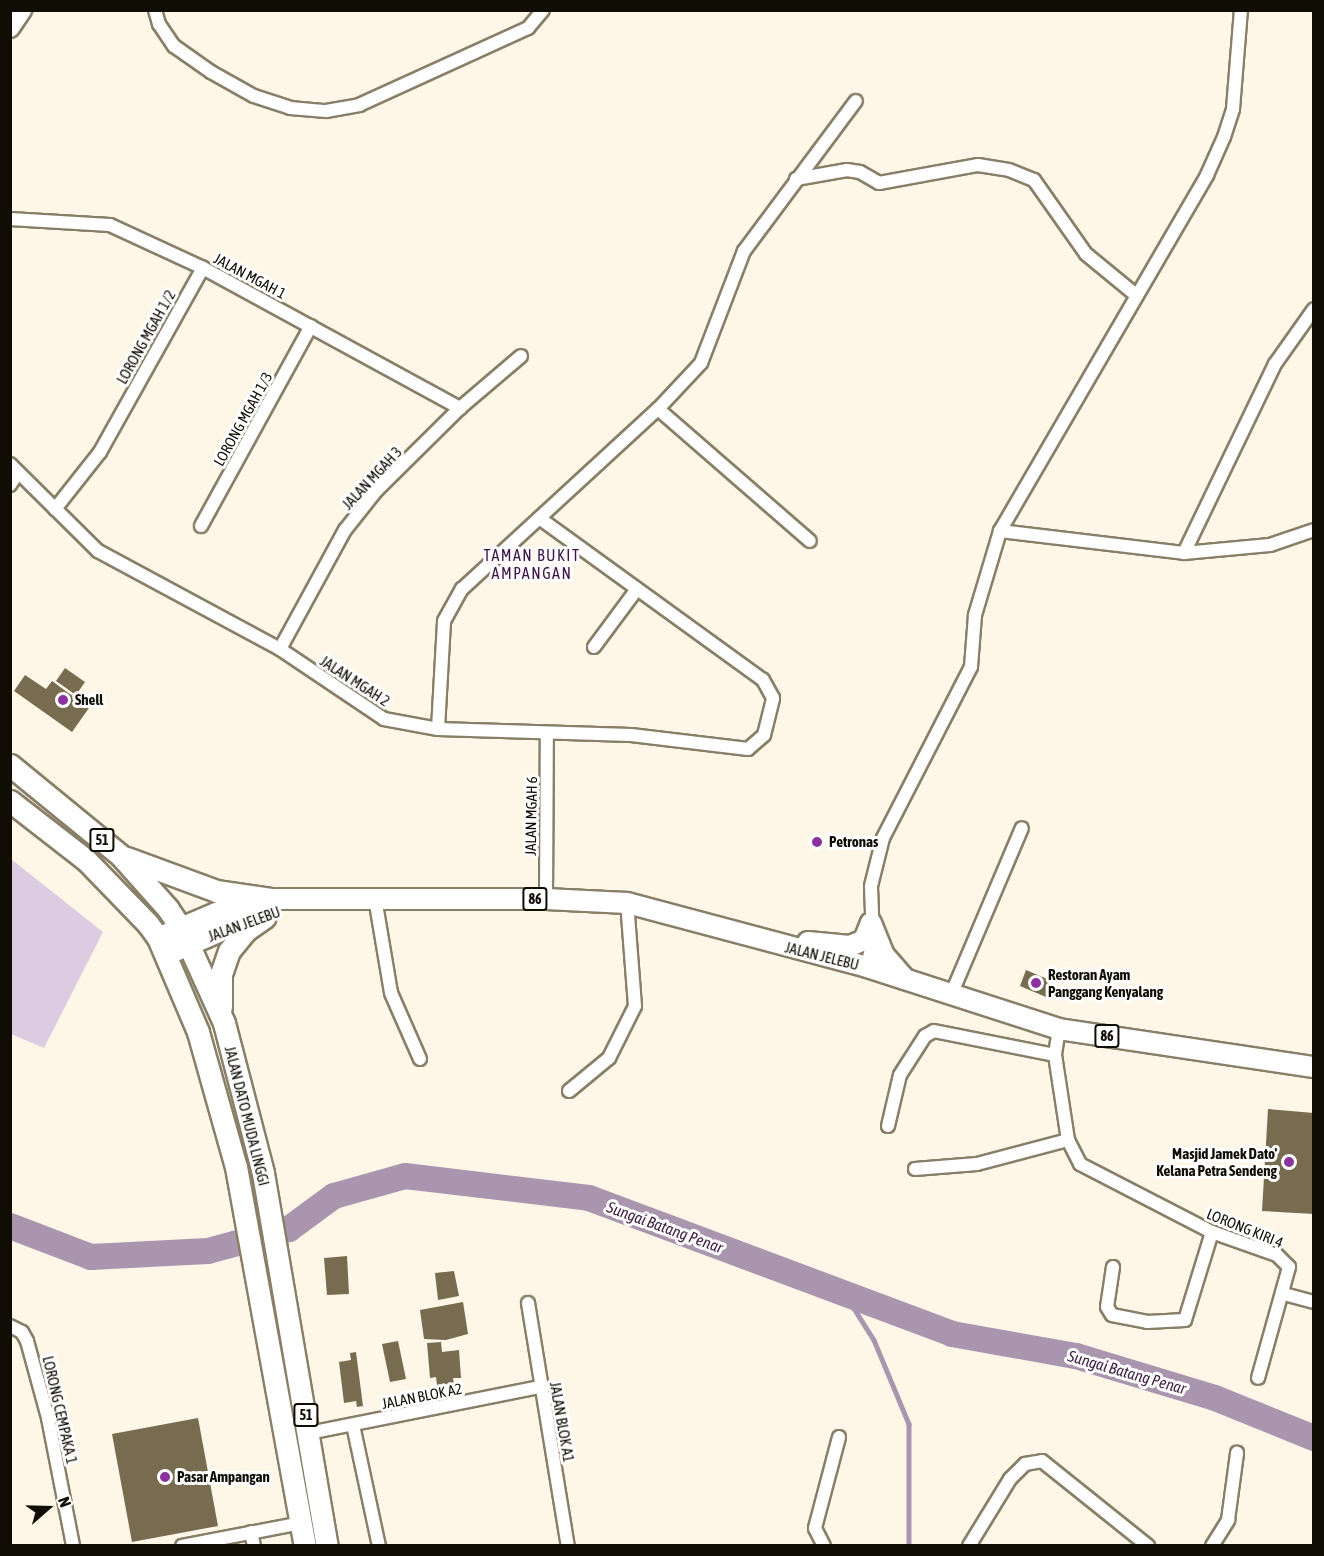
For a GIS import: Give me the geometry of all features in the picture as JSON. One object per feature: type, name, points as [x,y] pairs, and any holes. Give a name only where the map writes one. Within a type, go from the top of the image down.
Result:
[{"type":"highway","name":"JALAN DATO MUDA LINGGI","points":[[10,765],[121,856],[185,936],[224,1023],[263,1173],[327,1545]]},
{"type":"highway","name":"JALAN DATO MUDA LINGGI","points":[[10,801],[86,860],[162,947],[198,1032],[236,1167],[305,1545]]},
{"type":"highway","points":[[121,856],[268,908],[245,931],[226,958],[219,999],[224,1023]]},
{"type":"main road","points":[[10,28],[22,10]]},
{"type":"main road","name":"JALAN JELEBU","points":[[162,947],[185,936],[223,910],[268,908],[325,899],[546,899],[627,903],[867,967],[1059,1029],[1314,1067]]},
{"type":"main road","points":[[757,939],[850,946],[864,940],[871,923]]},
{"type":"main road","points":[[871,923],[884,955],[905,980]]},
{"type":"street","points":[[155,10],[159,24],[174,46],[211,72],[254,96],[290,108],[326,111],[359,105],[528,28],[543,10]]},
{"type":"street","points":[[867,967],[871,923],[871,886],[883,838],[971,667],[975,615],[1000,531],[1207,175],[1224,137],[1233,109],[1240,10]]},
{"type":"street","points":[[438,729],[444,621],[462,589],[658,409],[701,363],[744,251],[856,101]]},
{"type":"street","points":[[796,179],[828,171],[860,172],[879,183],[978,165],[1009,170],[1034,180],[1086,254],[1136,295]]},
{"type":"street","name":"JALAN MGAH 1","points":[[10,219],[110,225],[202,268],[460,408]]},
{"type":"street","name":"LORONG MGAH 1/2","points":[[55,509],[95,460],[202,268]]},
{"type":"street","points":[[1184,553],[1275,364],[1314,309]]},
{"type":"street","name":"LORONG MGAH 1/3","points":[[201,526],[311,326]]},
{"type":"street","name":"JALAN MGAH 3","points":[[280,649],[345,530],[376,491],[460,408],[521,356]]},
{"type":"street","points":[[658,409],[810,541]]},
{"type":"street","points":[[10,485],[14,469]]},
{"type":"street","name":"JALAN MGAH 2","points":[[14,469],[98,551],[131,572],[280,649],[384,719],[438,729],[631,735],[748,749],[764,735],[773,698],[763,680],[637,589]]},
{"type":"street","points":[[539,518],[637,589],[594,647]]},
{"type":"street","points":[[1000,531],[1184,553],[1270,545],[1314,530]]},
{"type":"street","name":"JALAN MGAH 6","points":[[546,899],[548,733]]},
{"type":"street","points":[[951,994],[1022,828]]},
{"type":"street","points":[[375,898],[391,993],[420,1059]]},
{"type":"street","points":[[569,1090],[609,1059],[635,1006],[627,903]]},
{"type":"street","name":"LORONG KIRI 4","points":[[1059,1029],[1055,1055],[1068,1140],[1080,1164],[1212,1232],[1284,1259],[1289,1267],[1284,1294],[1258,1378]]},
{"type":"street","points":[[888,1126],[900,1075],[925,1036],[934,1031],[1055,1055]]},
{"type":"street","points":[[915,1169],[977,1164],[1068,1140]]},
{"type":"street","points":[[1113,1267],[1107,1307],[1112,1315],[1147,1322],[1185,1320],[1212,1232]]},
{"type":"street","points":[[1284,1294],[1313,1298]]},
{"type":"street","name":"JALAN BLOK A1","points":[[528,1303],[540,1387],[568,1545]]},
{"type":"street","name":"LORONG CEMPAKA 1","points":[[10,1326],[22,1332],[27,1341],[48,1418],[73,1545]]},
{"type":"street","name":"JALAN BLOK A2","points":[[309,1433],[540,1387]]},
{"type":"street","points":[[353,1425],[379,1545]]},
{"type":"street","points":[[824,1545],[815,1528],[839,1437]]},
{"type":"street","points":[[1212,1545],[1228,1520],[1237,1452]]},
{"type":"street","points":[[969,1545],[1010,1479],[1025,1464],[1042,1461],[1148,1545]]},
{"type":"street","points":[[182,1545],[301,1523]]},
{"type":"street","points":[[251,1532],[254,1545]]},
{"type":"shaded area","points":[[11,859],[103,932],[44,1048],[11,1034]]},
{"type":"building","points":[[65,668],[85,682],[76,695],[56,681]]},
{"type":"building","points":[[25,675],[46,689],[52,681],[89,708],[72,732],[14,691]]},
{"type":"building","name":"Restoran Ayam Panggang Kenyalang","points":[[1026,970],[1052,981],[1046,997],[1020,986]]},
{"type":"building","name":"Masjid Jamek Dato' Kelana Petra Sendeng","points":[[1268,1109],[1314,1113],[1314,1214],[1262,1211]]},
{"type":"building","points":[[347,1256],[349,1294],[327,1295],[324,1258]]},
{"type":"building","points":[[454,1271],[459,1296],[438,1300],[435,1273]]},
{"type":"building","points":[[463,1302],[468,1334],[446,1340],[424,1339],[420,1310]]},
{"type":"building","points":[[398,1341],[406,1379],[390,1382],[382,1344]]},
{"type":"building","points":[[441,1342],[442,1352],[459,1350],[461,1378],[453,1378],[454,1384],[437,1385],[436,1377],[430,1378],[427,1343]]},
{"type":"building","points":[[356,1352],[363,1406],[357,1407],[356,1401],[344,1403],[339,1362],[351,1360],[350,1353]]},
{"type":"building","name":"Pasar Ampangan","points":[[198,1418],[218,1526],[132,1542],[112,1434]]},
{"type":"waterway","name":"Sungai Batang Penar","points":[[10,1226],[91,1257],[208,1251],[289,1229],[334,1196],[405,1176],[589,1198],[952,1334],[1076,1356],[1215,1398],[1314,1438]]},
{"type":"waterway","points":[[845,1294],[874,1340],[909,1424],[909,1546]]},
{"type":"place","name":"Shell","points":[[63,700]]},
{"type":"place","name":"Petronas","points":[[817,842]]},
{"type":"place","name":"Restoran Ayam Panggang Kenyalang","points":[[1036,983]]},
{"type":"place","name":"Masjid Jamek Dato' Kelana Petra Sendeng","points":[[1289,1162]]},
{"type":"place","name":"Pasar Ampangan","points":[[165,1477]]},
{"type":"district","name":"TAMAN BUKIT AMPANGAN","points":[[532,564]]}]
